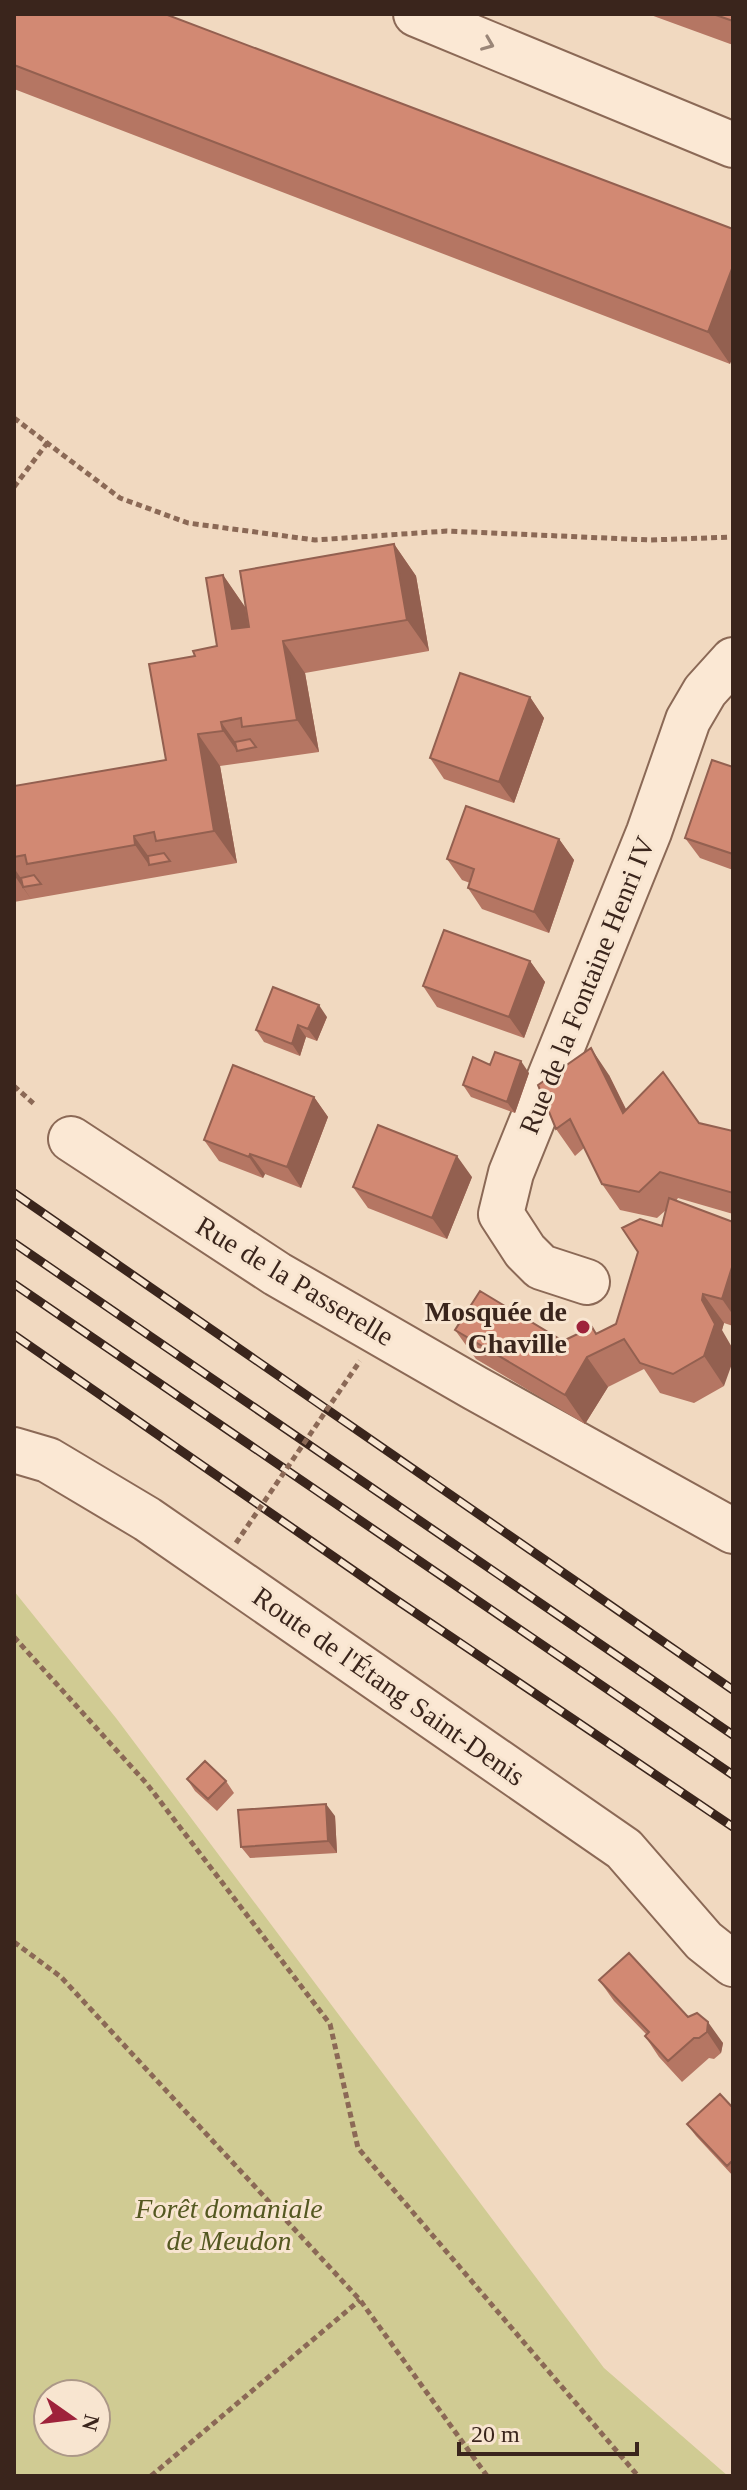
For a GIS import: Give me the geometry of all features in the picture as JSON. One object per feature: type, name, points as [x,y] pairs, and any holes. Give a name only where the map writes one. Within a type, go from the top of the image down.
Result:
[{"type":"street","points":[[416,14],[733,145]]},
{"type":"street","name":"Rue de la Fontaine Henri IV","points":[[587,1282],[541,1267],[525,1251],[501,1214],[511,1173],[649,832],[688,720],[705,691],[733,660]]},
{"type":"street","name":"Rue de la Passerelle","points":[[71,1139],[277,1274],[733,1531]]},
{"type":"street","name":"Route de l'Étang Saint-Denis","points":[[14,1450],[48,1460],[147,1519],[624,1849],[704,1941],[733,1964]]},
{"type":"path","points":[[14,418],[120,498],[188,523],[315,540],[447,531],[650,540],[733,537]]},
{"type":"path","points":[[14,487],[48,442]]},
{"type":"path","points":[[236,1543],[360,1361]]},
{"type":"path","points":[[14,1637],[147,1784],[330,2024],[358,2148],[638,2476]]},
{"type":"path","points":[[14,1942],[61,1977],[360,2300],[487,2476]]},
{"type":"path","points":[[151,2476],[360,2300]]},
{"type":"green space","name":"Forêt domaniale de Meudon","points":[[14,1591],[116,1718],[604,2368],[728,2476],[14,2476]]},
{"type":"building","points":[[14,14],[165,14],[733,229],[733,266],[708,332],[14,65]]},
{"type":"building","points":[[713,14],[733,14],[733,21]]},
{"type":"building","points":[[394,544],[407,620],[283,641],[297,720],[242,727],[241,718],[221,722],[223,731],[198,734],[214,831],[156,841],[154,832],[134,836],[135,845],[27,864],[25,855],[14,857],[14,786],[166,760],[149,664],[195,656],[193,651],[217,646],[206,578],[223,575],[232,629],[249,627],[240,571]]},
{"type":"building","points":[[460,673],[530,697],[499,782],[430,758]]},
{"type":"building","points":[[250,739],[256,747],[237,751],[235,742]]},
{"type":"building","points":[[712,760],[733,767],[733,854],[685,838]]},
{"type":"building","points":[[466,806],[559,839],[534,912],[468,888],[474,869],[447,859]]},
{"type":"building","points":[[164,853],[170,861],[149,865],[148,856]]},
{"type":"building","points":[[34,875],[41,884],[23,887],[21,878]]},
{"type":"building","points":[[444,930],[530,961],[509,1017],[423,986]]},
{"type":"building","points":[[273,987],[319,1005],[308,1029],[298,1025],[292,1044],[256,1030]]},
{"type":"building","points":[[591,1048],[623,1113],[663,1072],[699,1123],[733,1131],[733,1193],[660,1172],[639,1192],[602,1184],[570,1119],[556,1129],[538,1085]]},
{"type":"building","points":[[495,1052],[521,1061],[507,1102],[463,1085],[473,1057],[490,1065]]},
{"type":"building","points":[[233,1065],[314,1097],[287,1167],[204,1140]]},
{"type":"building","points":[[378,1125],[457,1156],[432,1218],[353,1187]]},
{"type":"building","points":[[669,1198],[733,1222],[733,1264],[722,1299],[703,1294],[702,1300],[715,1324],[704,1356],[673,1374],[640,1363],[624,1339],[587,1357],[565,1395],[455,1330],[480,1291],[563,1341],[592,1327],[596,1334],[616,1324],[638,1252],[622,1228],[640,1219],[662,1226]]},
{"type":"building","points":[[205,1761],[226,1781],[208,1799],[187,1779]]},
{"type":"building","points":[[326,1804],[328,1841],[241,1847],[238,1810]]},
{"type":"building","points":[[629,1953],[688,2017],[697,2013],[708,2022],[707,2032],[694,2038],[668,2061],[645,2036],[649,2032],[599,1980]]},
{"type":"building","points":[[720,2094],[733,2108],[733,2160],[727,2166],[687,2124]]},
{"type":"railway","points":[[14,1193],[733,1690]]},
{"type":"railway","points":[[14,1243],[733,1735]]},
{"type":"railway","points":[[14,1284],[733,1775]]},
{"type":"railway","points":[[14,1335],[389,1595],[733,1827]]},
{"type":"place","name":"Mosquée de Chaville","points":[[583,1327]]}]
